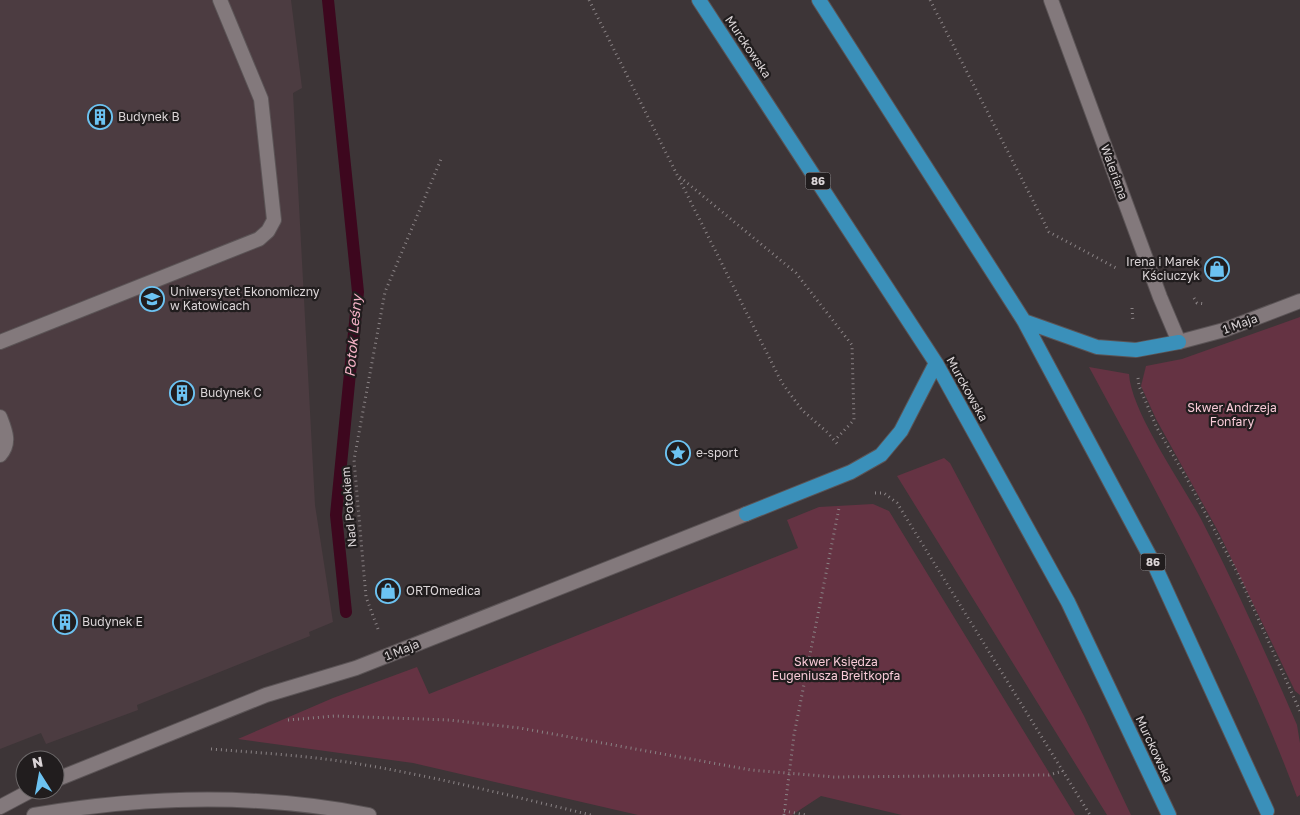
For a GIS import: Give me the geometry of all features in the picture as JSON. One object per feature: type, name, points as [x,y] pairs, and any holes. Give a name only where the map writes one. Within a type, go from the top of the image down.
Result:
[{"type":"highway","name":"Murckowska","points":[[699,0],[936,363],[1068,602],[1169,815]]},
{"type":"highway","name":"86","points":[[819,0],[1024,321],[1154,564],[1267,811]]},
{"type":"highway","points":[[1024,321],[1097,347],[1136,350],[1179,342]]},
{"type":"highway","points":[[746,514],[851,472],[881,455],[901,431],[936,363]]},
{"type":"street","points":[[0,342],[259,239],[268,231],[274,220],[261,100],[220,0]]},
{"type":"street","name":"Waleriana","points":[[1051,0],[1160,297],[1179,342]]},
{"type":"street","name":"1 Maja","points":[[1179,342],[1224,330],[1300,301]]},
{"type":"street","points":[[0,417],[8,436],[0,455]]},
{"type":"street","name":"1 Maja","points":[[65,776],[266,694],[356,668],[388,656],[746,514]]},
{"type":"street","points":[[34,815],[78,808],[156,800],[238,799],[369,815]]},
{"type":"street","points":[[0,808],[15,800]]},
{"type":"path","points":[[589,0],[782,383],[802,410],[835,440],[843,453]]},
{"type":"path","points":[[930,0],[1049,232],[1118,269],[1121,278]]},
{"type":"path","name":"Nad Potokiem","points":[[388,656],[366,598],[354,460],[385,292],[442,157]]},
{"type":"path","points":[[677,175],[796,272],[852,346],[854,420],[835,440]]},
{"type":"path","points":[[1189,292],[1197,302],[1207,304]]},
{"type":"path","points":[[1132,306],[1139,386],[1143,398],[1238,574],[1300,711]]},
{"type":"path","points":[[872,494],[884,493],[896,503],[1090,815]]},
{"type":"path","points":[[806,815],[784,813],[789,774],[838,508],[846,505]]},
{"type":"path","points":[[279,722],[335,716],[449,720],[520,728],[751,770],[834,777],[1049,775],[1063,771]]},
{"type":"path","points":[[210,749],[364,764],[418,774],[591,815]]},
{"type":"shaded area","name":"Uniwersytet Ekonomiczny w Katowicach","points":[[0,0],[291,0],[302,88],[293,93],[315,505],[333,622],[309,632],[310,636],[137,705],[138,710],[46,744],[41,733],[0,749]]},
{"type":"green space","name":"Skwer Andrzeja Fonfary","points":[[1300,317],[1300,695],[1295,691],[1219,533],[1156,419],[1141,386],[1146,366],[1182,359]]},
{"type":"green space","points":[[1089,367],[1129,374],[1138,407],[1147,426],[1201,519],[1227,570],[1297,725],[1300,743],[1300,795],[1297,797],[1252,686],[1227,632],[1146,472]]},
{"type":"green space","points":[[944,458],[950,463],[1084,716],[1131,815],[1107,815],[897,476]]},
{"type":"green space","name":"Skwer Księdza Eugeniusza Breitkopfa","points":[[873,504],[889,511],[1075,815],[902,815],[821,796],[792,815],[638,815],[413,763],[238,739],[333,698],[417,667],[429,694],[798,548],[787,520],[819,507]]},
{"type":"waterway","name":"Potok Leśny","points":[[328,0],[358,292],[336,515],[346,612]]},
{"type":"place","name":"Budynek B","points":[[100,117]]},
{"type":"place","name":"Irena i Marek Kściuczyk","points":[[1217,269]]},
{"type":"place","name":"Uniwersytet Ekonomiczny w Katowicach","points":[[152,299]]},
{"type":"place","name":"Budynek C","points":[[182,393]]},
{"type":"place","name":"e-sport","points":[[678,453]]},
{"type":"place","name":"ORTOmedica","points":[[388,591]]},
{"type":"place","name":"Budynek E","points":[[65,622]]}]
